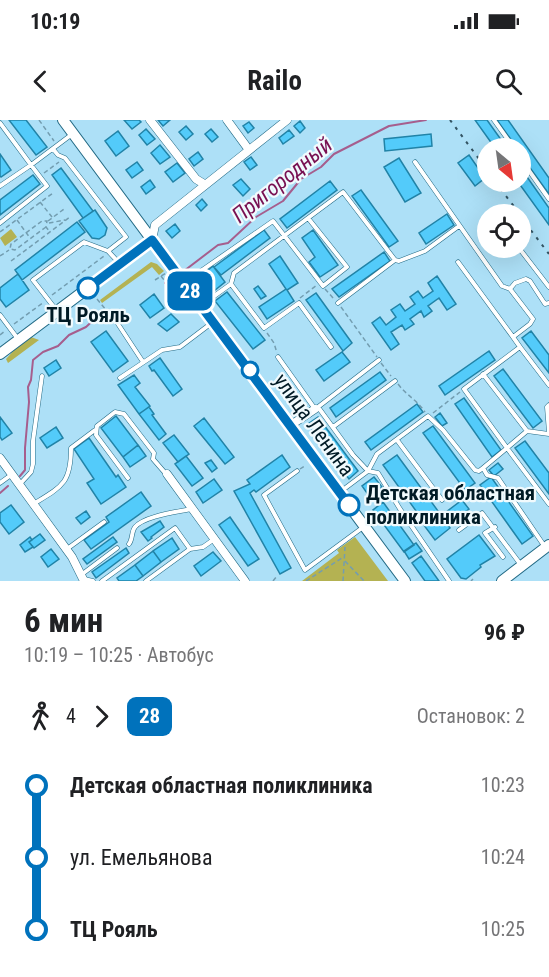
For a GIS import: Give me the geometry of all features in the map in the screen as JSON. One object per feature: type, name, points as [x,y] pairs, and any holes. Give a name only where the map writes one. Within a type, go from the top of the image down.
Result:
[{"type":"main road","name":"улица Ленина","points":[[63,120],[405,581]]},
{"type":"main road","points":[[0,354],[152,240]]},
{"type":"main road","points":[[502,581],[547,546]]},
{"type":"street","points":[[150,120],[196,179],[204,184]]},
{"type":"street","points":[[227,120],[249,150]]},
{"type":"street","points":[[152,240],[155,225],[287,120]]},
{"type":"street","points":[[291,425],[316,408]]},
{"type":"street","points":[[0,458],[66,549],[83,578]]},
{"type":"street","points":[[166,474],[244,581]]},
{"type":"lane","points":[[494,120],[507,138]]},
{"type":"lane","points":[[0,123],[47,186],[0,223]]},
{"type":"lane","points":[[0,186],[73,134]]},
{"type":"lane","points":[[53,149],[65,158],[126,237],[108,251]]},
{"type":"lane","points":[[415,162],[502,286],[510,289],[533,319],[531,324],[513,337]]},
{"type":"lane","points":[[531,174],[549,199]]},
{"type":"lane","points":[[201,305],[231,284],[234,273],[343,192],[395,261]]},
{"type":"lane","points":[[177,276],[273,221],[321,284],[347,267],[308,218]]},
{"type":"lane","points":[[338,303],[395,261],[425,251],[459,226]]},
{"type":"lane","points":[[57,311],[33,280],[84,243],[108,251],[120,264]]},
{"type":"lane","points":[[527,258],[549,287]]},
{"type":"lane","points":[[458,262],[549,385]]},
{"type":"lane","points":[[510,289],[516,283],[526,279],[530,281],[545,304],[549,303]]},
{"type":"lane","points":[[231,284],[264,328],[299,303],[331,347]]},
{"type":"lane","points":[[0,315],[19,340]]},
{"type":"lane","points":[[120,378],[162,350],[180,346],[214,322]]},
{"type":"lane","points":[[118,324],[143,362]]},
{"type":"lane","points":[[520,346],[464,389],[549,504]]},
{"type":"lane","points":[[278,357],[353,455],[368,471],[378,472],[449,581]]},
{"type":"lane","points":[[316,408],[379,360]]},
{"type":"lane","points":[[483,374],[527,431]]},
{"type":"lane","points":[[19,484],[31,472],[33,464],[33,441],[42,376]]},
{"type":"lane","points":[[333,427],[395,381]]},
{"type":"lane","points":[[339,492],[368,471],[377,454],[428,416],[443,430],[475,470],[479,471],[527,431],[549,433],[547,407],[549,405]]},
{"type":"lane","points":[[34,503],[64,483],[69,474],[71,448],[115,412],[124,414],[154,453],[153,459],[166,474]]},
{"type":"lane","points":[[95,430],[96,435],[128,478]]},
{"type":"lane","points":[[397,440],[442,500]]},
{"type":"lane","points":[[483,468],[487,475],[498,478],[547,546]]},
{"type":"lane","points":[[297,471],[264,495],[305,570],[364,526]]},
{"type":"lane","points":[[0,483],[12,475]]},
{"type":"lane","points":[[129,544],[132,540],[132,531],[140,522],[191,508]]},
{"type":"lane","points":[[459,530],[482,513],[495,527],[522,566]]},
{"type":"lane","points":[[66,549],[104,522]]},
{"type":"lane","points":[[495,527],[485,533],[503,557]]},
{"type":"lane","points":[[102,581],[175,528],[190,549]]},
{"type":"lane","points":[[146,581],[190,549],[203,547],[214,539]]},
{"type":"lane","points":[[83,578],[117,548]]},
{"type":"lane","points":[[83,578],[93,581]]},
{"type":"path","points":[[39,120],[57,142]]},
{"type":"path","points":[[40,176],[65,158]]},
{"type":"path","points":[[0,232],[53,193]]},
{"type":"path","points":[[40,202],[52,218]]},
{"type":"path","points":[[10,249],[14,251],[46,227],[47,222],[64,209]]},
{"type":"path","points":[[12,213],[31,238]]},
{"type":"path","points":[[0,256],[10,249],[11,244],[42,221],[69,218],[11,261]]},
{"type":"path","points":[[46,227],[50,232]]},
{"type":"path","points":[[18,248],[21,254]]},
{"type":"path","points":[[155,280],[177,276]]},
{"type":"path","points":[[162,277],[180,301],[184,298]]},
{"type":"path","points":[[299,303],[300,297],[321,284],[338,303],[407,397],[417,401],[428,416],[464,389]]},
{"type":"path","points":[[97,299],[118,324]]},
{"type":"path","points":[[264,328],[274,343],[278,357]]},
{"type":"path","points":[[343,581],[346,540]]},
{"type":"path","points":[[306,581],[345,556]]},
{"type":"path","points":[[344,560],[364,581]]},
{"type":"path","points":[[273,581],[277,576]]},
{"type":"shaded area","points":[[11,229],[17,237],[5,246],[0,238]]},
{"type":"shaded area","points":[[151,262],[164,271],[159,275],[152,267],[102,303],[100,300]]},
{"type":"shaded area","points":[[31,337],[39,340],[8,363],[6,359]]},
{"type":"shaded area","points":[[355,537],[388,581],[302,581],[339,553],[337,550]]},
{"type":"building","points":[[9,120],[26,120],[47,147],[36,155]]},
{"type":"building","points":[[124,120],[139,120],[141,122],[132,129]]},
{"type":"building","points":[[158,120],[170,120],[163,126]]},
{"type":"building","points":[[475,120],[487,120],[500,138],[488,138]]},
{"type":"building","points":[[497,120],[508,120],[521,138],[510,138]]},
{"type":"building","points":[[300,121],[305,128],[300,133],[294,126]]},
{"type":"building","points":[[249,122],[254,128],[248,133],[243,126]]},
{"type":"building","points":[[186,126],[193,134],[186,140],[179,132]]},
{"type":"building","points":[[146,129],[155,139],[147,145],[139,135]]},
{"type":"building","points":[[211,129],[218,137],[212,142],[205,134]]},
{"type":"building","points":[[289,130],[294,136],[283,144],[279,138]]},
{"type":"building","points":[[118,131],[129,146],[116,156],[105,141]]},
{"type":"building","points":[[431,134],[432,146],[385,151],[384,139]]},
{"type":"building","points":[[160,145],[170,157],[160,164],[151,153]]},
{"type":"building","points":[[198,152],[203,159],[194,166],[189,159]]},
{"type":"building","points":[[531,153],[549,178],[549,194],[531,169]]},
{"type":"building","points":[[0,154],[11,170],[1,177],[0,176]]},
{"type":"building","points":[[469,155],[477,166],[477,184],[475,186],[458,163]]},
{"type":"building","points":[[251,157],[257,165],[250,170],[244,162]]},
{"type":"building","points":[[399,158],[421,193],[405,202],[384,167]]},
{"type":"building","points":[[137,162],[143,170],[132,178],[126,170]]},
{"type":"building","points":[[177,163],[185,173],[173,182],[165,172]]},
{"type":"building","points":[[61,168],[93,211],[83,218],[52,175]]},
{"type":"building","points":[[33,175],[40,184],[0,215],[0,200]]},
{"type":"building","points":[[241,179],[250,189],[243,196],[233,185]]},
{"type":"building","points":[[150,180],[155,187],[146,194],[141,187]]},
{"type":"building","points":[[330,181],[337,190],[287,228],[280,219]]},
{"type":"building","points":[[531,183],[549,208],[549,225],[525,192],[531,192]]},
{"type":"building","points":[[361,190],[398,241],[389,247],[352,196]]},
{"type":"building","points":[[202,199],[207,205],[201,211],[196,205]]},
{"type":"building","points":[[95,210],[107,228],[105,235],[99,239],[92,238],[79,221]]},
{"type":"building","points":[[447,214],[454,225],[426,244],[419,233]]},
{"type":"building","points":[[77,222],[85,232],[22,280],[15,270]]},
{"type":"building","points":[[175,224],[180,231],[172,238],[166,231]]},
{"type":"building","points":[[264,230],[270,238],[221,275],[214,267]]},
{"type":"building","points":[[313,230],[338,265],[320,277],[309,262],[315,257],[302,238]]},
{"type":"building","points":[[384,252],[390,261],[339,297],[332,289]]},
{"type":"building","points":[[280,256],[298,283],[287,290],[294,301],[267,319],[259,307],[286,289],[269,264]]},
{"type":"building","points":[[213,266],[225,282],[214,291],[202,275]]},
{"type":"building","points":[[18,274],[29,290],[6,307],[0,299],[0,288]]},
{"type":"building","points":[[437,276],[456,304],[447,310],[439,298],[428,306],[432,311],[424,317],[421,311],[410,319],[414,324],[405,330],[402,325],[391,332],[399,344],[391,350],[372,323],[380,317],[386,325],[396,317],[391,310],[400,304],[405,311],[415,304],[410,297],[418,291],[423,298],[433,291],[428,283]]},
{"type":"building","points":[[258,286],[266,296],[261,299],[254,289]]},
{"type":"building","points":[[227,292],[265,340],[253,349],[215,301]]},
{"type":"building","points":[[316,293],[352,343],[343,351],[306,300]]},
{"type":"building","points":[[154,294],[164,308],[150,318],[140,305]]},
{"type":"building","points":[[171,314],[179,322],[167,331],[158,324]]},
{"type":"building","points":[[106,331],[128,361],[113,372],[91,342]]},
{"type":"building","points":[[531,331],[549,355],[549,373],[522,338]]},
{"type":"building","points":[[489,351],[495,360],[445,395],[439,386]]},
{"type":"building","points":[[342,352],[350,362],[324,381],[316,370]]},
{"type":"building","points":[[160,358],[182,389],[173,396],[149,366]]},
{"type":"building","points":[[56,360],[61,368],[49,376],[44,368]]},
{"type":"building","points":[[503,369],[542,421],[533,428],[494,376]]},
{"type":"building","points":[[380,372],[386,380],[336,417],[330,408]]},
{"type":"building","points":[[134,375],[140,383],[135,387],[150,406],[139,414],[118,385]]},
{"type":"building","points":[[464,398],[501,450],[492,457],[455,404]]},
{"type":"building","points":[[417,404],[423,412],[371,450],[365,442]]},
{"type":"building","points":[[149,407],[166,434],[159,440],[139,414]]},
{"type":"building","points":[[440,413],[447,423],[442,426],[435,417]]},
{"type":"building","points":[[116,416],[138,445],[123,457],[101,428]]},
{"type":"building","points":[[0,417],[12,433],[2,440],[0,437]]},
{"type":"building","points":[[318,417],[358,471],[349,479],[308,424]]},
{"type":"building","points":[[204,418],[234,457],[225,464],[194,426]]},
{"type":"building","points":[[433,426],[475,483],[465,490],[423,433]]},
{"type":"building","points":[[56,427],[63,438],[47,448],[40,438]]},
{"type":"building","points":[[174,435],[189,454],[178,462],[163,443]]},
{"type":"building","points":[[89,438],[116,477],[118,475],[126,487],[101,504],[87,483],[94,479],[74,449]]},
{"type":"building","points":[[525,441],[549,473],[549,494],[515,448]]},
{"type":"building","points":[[138,445],[146,456],[130,467],[123,457]]},
{"type":"building","points":[[282,455],[290,467],[256,492],[254,490],[250,493],[291,568],[280,574],[234,491],[250,484],[247,480]]},
{"type":"building","points":[[397,455],[438,511],[424,522],[383,465]]},
{"type":"building","points":[[186,456],[203,478],[192,486],[175,464]]},
{"type":"building","points":[[211,460],[217,468],[212,472],[205,463]]},
{"type":"building","points":[[498,463],[503,469],[494,476],[489,470]]},
{"type":"building","points":[[374,477],[382,487],[369,496],[362,486]]},
{"type":"building","points":[[491,477],[533,536],[522,544],[480,485]]},
{"type":"building","points":[[214,479],[222,490],[203,503],[196,492]]},
{"type":"building","points":[[141,492],[151,506],[91,549],[84,540],[109,522],[106,517]]},
{"type":"building","points":[[462,500],[469,509],[450,524],[442,515]]},
{"type":"building","points":[[383,502],[414,545],[404,552],[373,510]]},
{"type":"building","points":[[11,505],[24,522],[9,534],[0,522],[0,513]]},
{"type":"building","points":[[86,511],[90,517],[81,524],[76,518]]},
{"type":"building","points":[[438,513],[450,528],[435,540],[423,524]]},
{"type":"building","points":[[230,517],[259,559],[248,566],[219,525]]},
{"type":"building","points":[[160,521],[164,527],[148,541],[141,532]]},
{"type":"building","points":[[40,534],[45,540],[34,548],[29,542]]},
{"type":"building","points":[[479,535],[495,556],[480,565],[481,567],[466,579],[461,578],[447,559]]},
{"type":"building","points":[[30,537],[32,540],[29,542],[33,547],[25,552],[20,545]]},
{"type":"building","points":[[113,537],[117,542],[87,564],[83,559]]},
{"type":"building","points":[[172,538],[179,549],[161,562],[153,551]]},
{"type":"building","points":[[416,543],[422,551],[409,559],[404,551]]},
{"type":"building","points":[[126,548],[129,553],[96,578],[92,572]]},
{"type":"building","points":[[51,549],[59,559],[48,567],[41,557]]},
{"type":"building","points":[[153,551],[161,562],[143,576],[135,565]]},
{"type":"building","points":[[213,552],[221,561],[201,576],[194,566]]},
{"type":"building","points":[[421,556],[439,581],[425,581],[412,563]]},
{"type":"building","points":[[135,565],[143,576],[136,581],[119,581],[117,578]]},
{"type":"waterway","name":"Пригородный","points":[[180,274],[218,245],[228,243],[256,217],[283,201],[301,179],[321,167],[334,154],[389,126],[426,120]]},
{"type":"waterway","name":"Пригородный","points":[[165,283],[175,277]]},
{"type":"waterway","name":"Пригородный","points":[[20,476],[25,470],[28,387],[33,360],[43,352],[58,346],[69,335],[86,327],[100,314],[106,313]]},
{"type":"waterway","name":"Пригородный","points":[[0,493],[8,486]]},
{"type":"railway","points":[[450,120],[477,156]]},
{"type":"railway","points":[[503,192],[512,204]]},
{"type":"railway","points":[[531,230],[549,254]]},
{"type":"bus line","name":"28","points":[[88,288],[152,240],[349,505]]},
{"type":"place","name":"ТЦ Рояль","points":[[88,288]]},
{"type":"place","name":"Детская областная поликлиника","points":[[349,505]]}]
